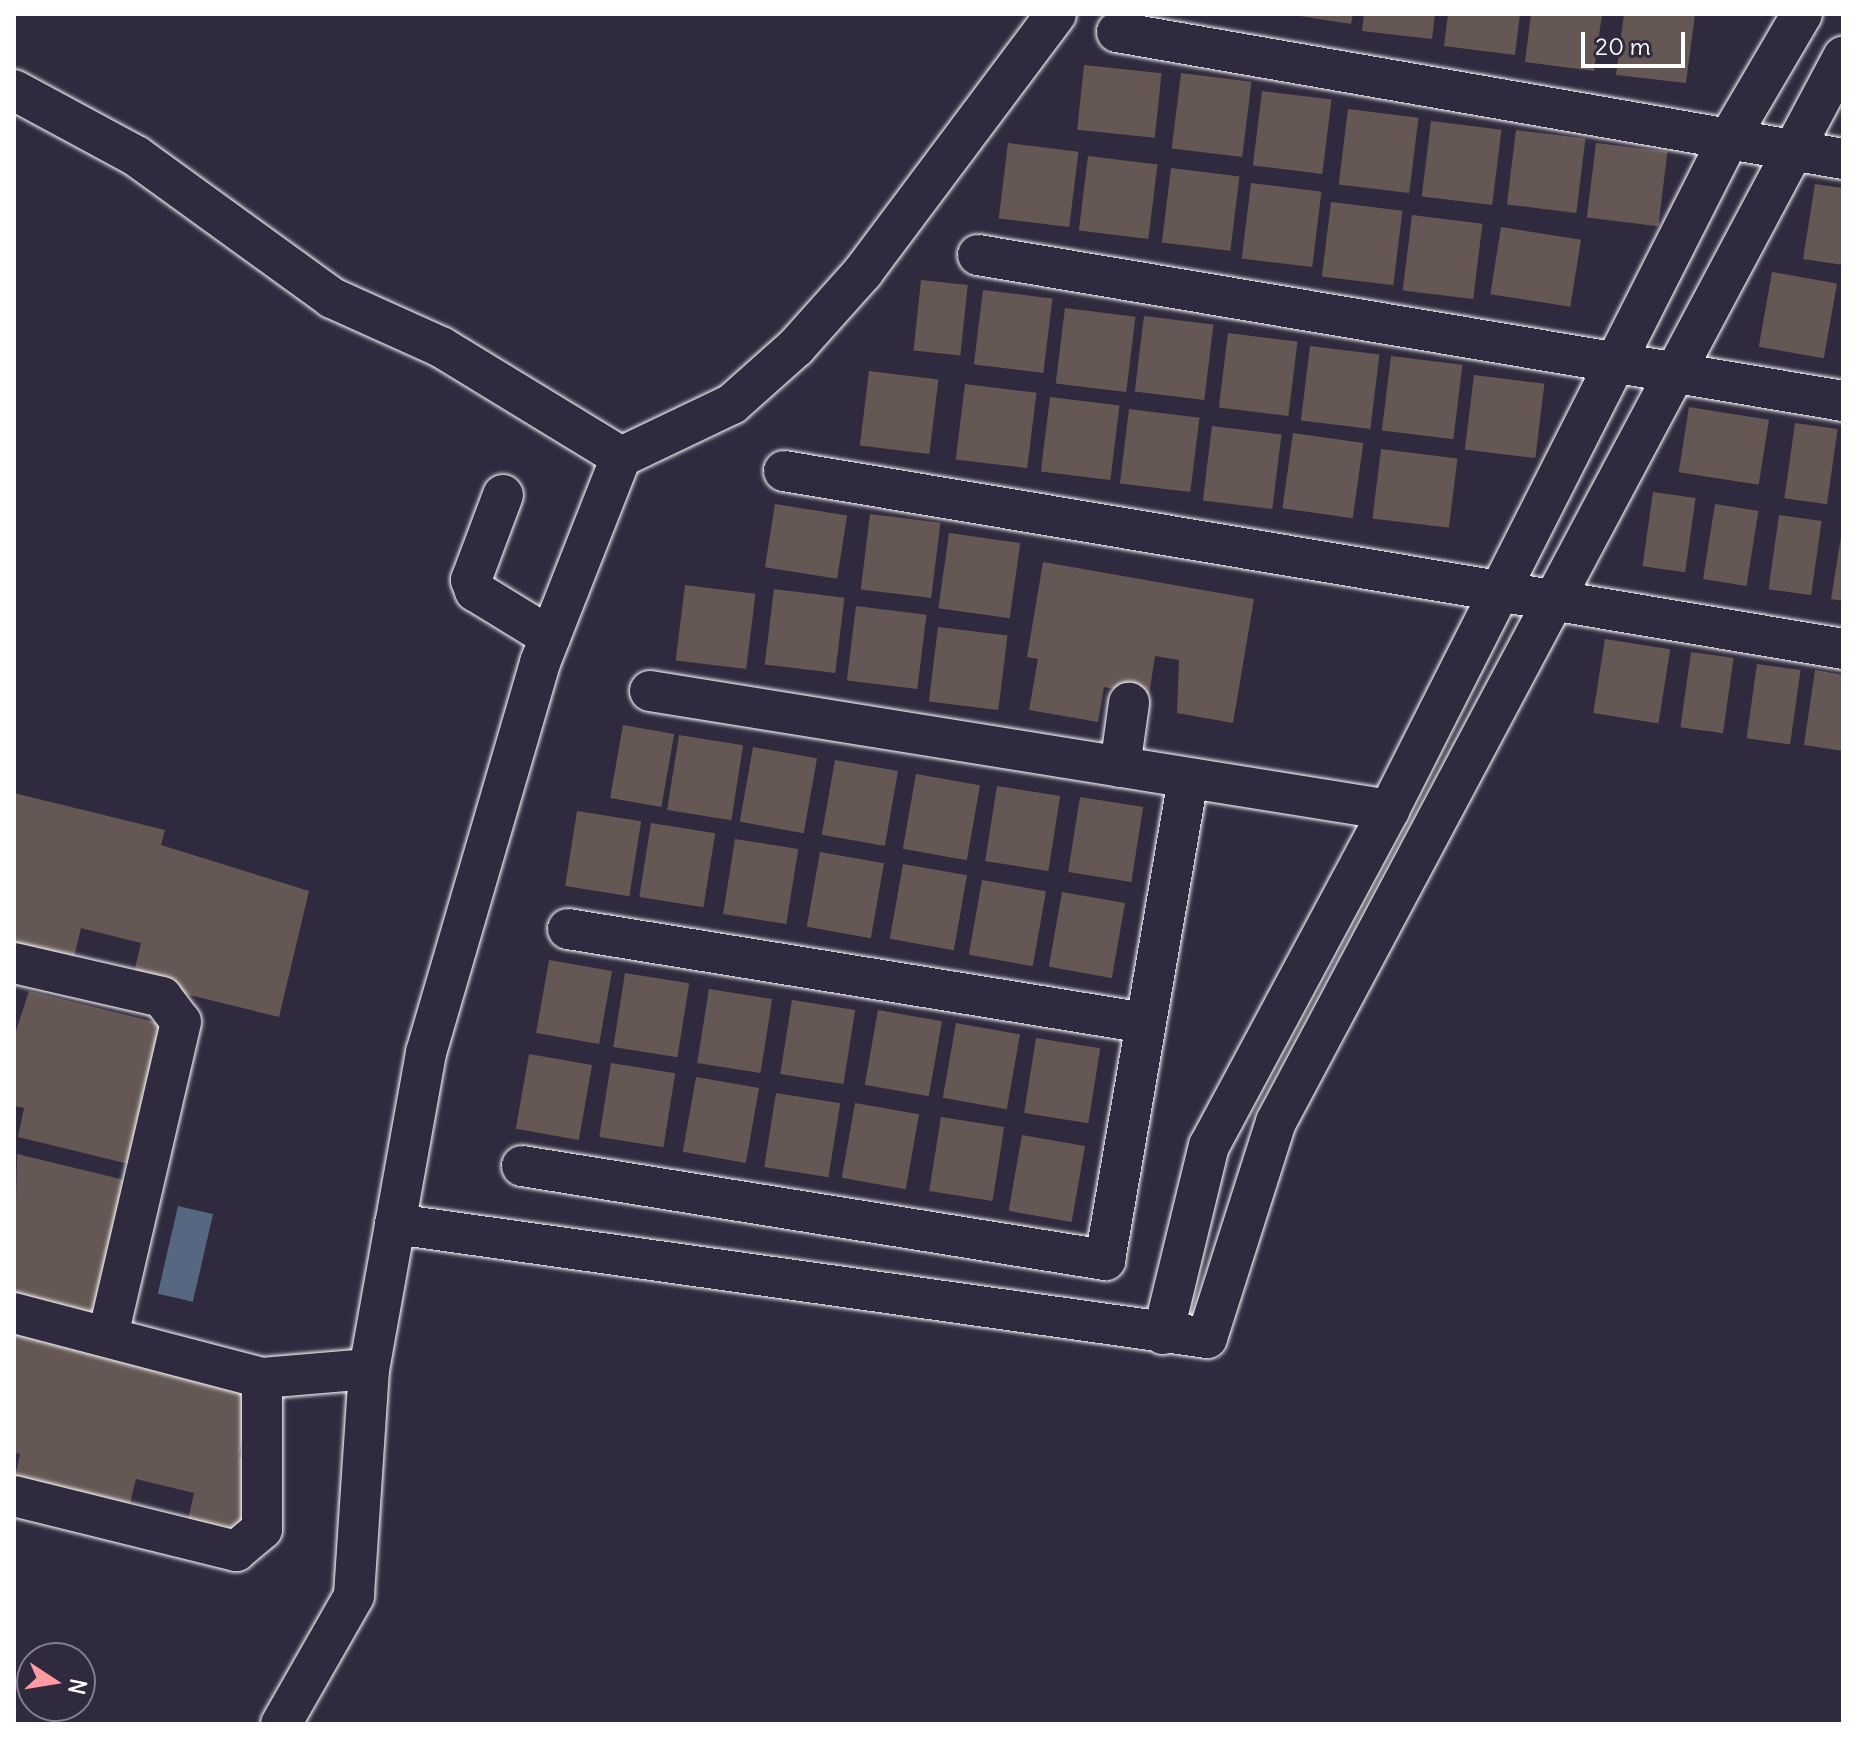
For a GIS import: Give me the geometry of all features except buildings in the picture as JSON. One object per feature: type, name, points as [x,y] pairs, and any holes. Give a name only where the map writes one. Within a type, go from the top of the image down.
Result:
[{"type":"street","points":[[281,1724],[354,1596],[369,1369],[426,1053],[550,637],[621,457],[732,404],[796,347],[863,272],[1056,14]]},
{"type":"street","points":[[1163,1334],[1209,1146],[1389,810],[1728,140],[1802,14]]},
{"type":"street","points":[[1117,32],[1843,159]]},
{"type":"street","points":[[395,1224],[1207,1338],[1276,1122],[1843,57]]},
{"type":"street","points":[[14,90],[136,156],[332,298],[441,347],[621,457]]},
{"type":"street","points":[[978,255],[1843,401]]},
{"type":"street","points":[[784,471],[1499,594],[1843,649]]},
{"type":"street","points":[[503,495],[471,580],[475,591],[550,637]]},
{"type":"street","points":[[650,691],[1389,810]]},
{"type":"street","points":[[1120,767],[1129,703]]},
{"type":"street","points":[[522,1166],[1105,1260],[1188,778]]},
{"type":"street","points":[[568,929],[1145,1023]]},
{"type":"street","points":[[14,963],[162,997],[181,1022],[108,1335]]},
{"type":"street","points":[[14,1313],[108,1335],[262,1378],[369,1369]]},
{"type":"street","points":[[14,1496],[236,1551],[262,1529],[262,1378]]},
{"type":"water","points":[[178,1206],[213,1214],[193,1302],[158,1294]]}]
